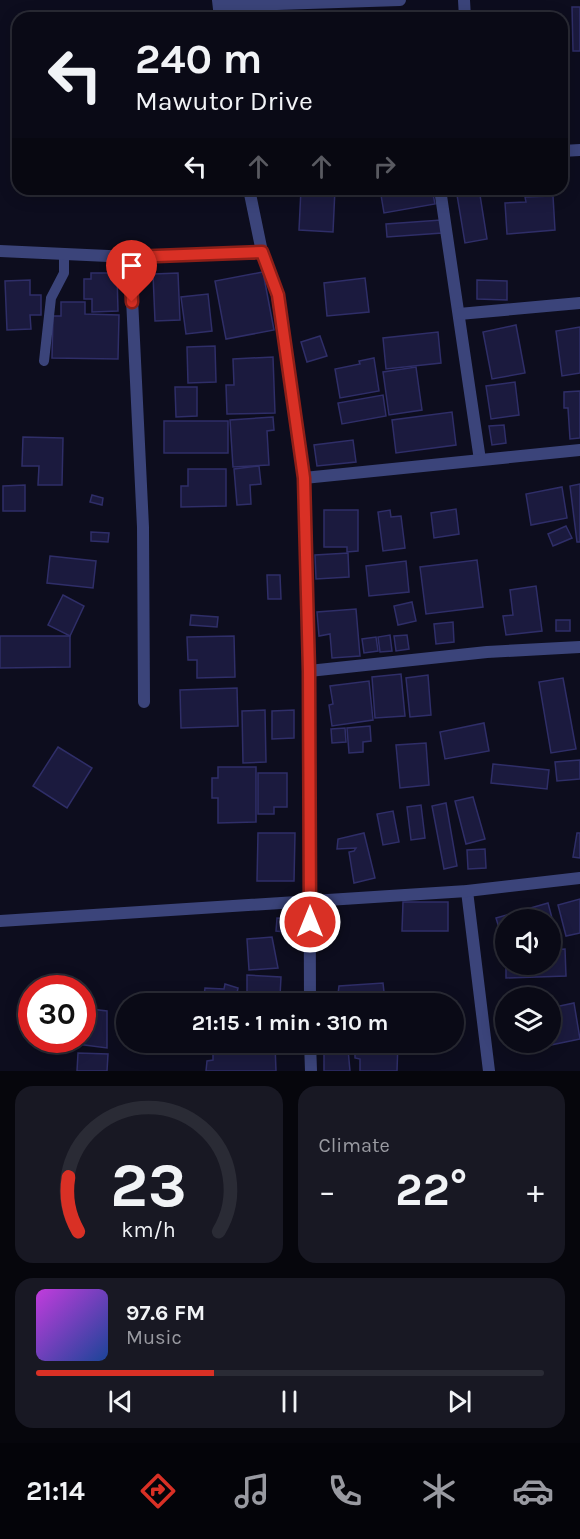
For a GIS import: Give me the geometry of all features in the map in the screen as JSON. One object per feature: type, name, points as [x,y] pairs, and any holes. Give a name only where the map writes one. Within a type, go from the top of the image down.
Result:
[{"type":"street","points":[[219,8],[399,0]]},
{"type":"street","points":[[250,195],[262,252],[278,295],[304,478],[309,671],[310,993]]},
{"type":"street","points":[[441,195],[480,460]]},
{"type":"street","points":[[0,251],[130,257],[262,252]]},
{"type":"street","points":[[130,257],[143,527],[144,702]]},
{"type":"street","points":[[459,314],[580,303]]},
{"type":"street","points":[[304,478],[580,450]]},
{"type":"street","points":[[309,671],[487,652],[580,647]]},
{"type":"street","points":[[0,921],[467,891],[580,878]]},
{"type":"street","points":[[467,891],[489,1071]]},
{"type":"street","points":[[310,1053],[311,1071]]},
{"type":"lane","points":[[45,361],[51,298],[64,273],[64,254]]},
{"type":"building","points":[[572,7],[580,7],[580,51],[573,51]]},
{"type":"building","points":[[301,195],[335,195],[333,232],[299,230]]},
{"type":"building","points":[[381,195],[433,195],[435,204],[384,213]]},
{"type":"building","points":[[457,195],[480,195],[487,239],[465,243]]},
{"type":"building","points":[[553,196],[555,230],[507,234],[505,203],[526,202],[525,197]]},
{"type":"building","points":[[441,220],[442,233],[387,237],[386,224]]},
{"type":"building","points":[[263,272],[274,330],[226,339],[215,281]]},
{"type":"building","points":[[91,273],[117,273],[118,311],[92,312],[92,299],[84,299],[84,279],[91,279]]},
{"type":"building","points":[[178,273],[180,320],[155,321],[153,274]]},
{"type":"building","points":[[365,278],[369,312],[327,316],[324,283]]},
{"type":"building","points":[[30,280],[30,295],[41,295],[41,315],[30,315],[31,329],[7,330],[5,281]]},
{"type":"building","points":[[477,280],[507,281],[507,300],[477,299]]},
{"type":"building","points":[[208,294],[212,331],[186,334],[181,297]]},
{"type":"building","points":[[61,302],[85,302],[85,314],[119,315],[118,359],[52,358],[53,316],[61,316]]},
{"type":"building","points":[[516,325],[525,373],[492,379],[483,332]]},
{"type":"building","points":[[580,327],[580,373],[562,376],[556,331]]},
{"type":"building","points":[[438,332],[441,363],[386,369],[383,338]]},
{"type":"building","points":[[320,336],[327,356],[307,362],[301,342]]},
{"type":"building","points":[[215,346],[216,382],[188,383],[187,347]]},
{"type":"building","points":[[273,357],[275,413],[227,414],[226,385],[234,385],[233,359]]},
{"type":"building","points":[[374,358],[379,391],[340,398],[335,369],[360,364],[359,361]]},
{"type":"building","points":[[416,367],[422,410],[389,415],[383,372]]},
{"type":"building","points":[[515,382],[519,415],[491,419],[486,386]]},
{"type":"building","points":[[175,387],[197,387],[197,416],[176,417]]},
{"type":"building","points":[[580,391],[580,438],[570,439],[568,408],[564,408],[564,392]]},
{"type":"building","points":[[383,395],[386,416],[342,424],[338,403]]},
{"type":"building","points":[[452,412],[456,445],[396,453],[392,420]]},
{"type":"building","points":[[273,417],[274,430],[267,431],[269,465],[233,467],[230,420]]},
{"type":"building","points":[[164,421],[228,421],[228,453],[164,453]]},
{"type":"building","points":[[504,425],[506,443],[492,445],[489,426]]},
{"type":"building","points":[[23,437],[63,438],[62,485],[38,485],[39,466],[22,466]]},
{"type":"building","points":[[353,440],[356,462],[317,466],[314,445]]},
{"type":"building","points":[[259,466],[261,484],[250,485],[251,504],[237,505],[234,469]]},
{"type":"building","points":[[188,469],[226,469],[226,506],[181,507],[181,486],[188,486]]},
{"type":"building","points":[[580,484],[580,542],[577,542],[570,486]]},
{"type":"building","points":[[25,485],[25,511],[3,511],[3,486]]},
{"type":"building","points":[[562,487],[567,518],[531,525],[526,494]]},
{"type":"building","points":[[92,495],[103,498],[102,505],[90,502]]},
{"type":"building","points":[[456,509],[459,534],[434,538],[431,513]]},
{"type":"building","points":[[324,510],[358,510],[358,551],[347,552],[347,547],[324,547]]},
{"type":"building","points":[[390,510],[391,517],[401,516],[405,548],[383,551],[378,512]]},
{"type":"building","points":[[566,526],[572,538],[553,546],[548,534]]},
{"type":"building","points":[[91,532],[109,533],[108,542],[91,541]]},
{"type":"building","points":[[348,553],[349,577],[316,579],[315,555]]},
{"type":"building","points":[[50,556],[96,561],[93,588],[47,583]]},
{"type":"building","points":[[477,560],[483,607],[426,614],[420,567]]},
{"type":"building","points":[[406,561],[409,592],[369,596],[366,566]]},
{"type":"building","points":[[267,575],[280,575],[281,599],[268,599]]},
{"type":"building","points":[[536,586],[542,631],[506,635],[503,616],[513,615],[510,590]]},
{"type":"building","points":[[63,595],[84,606],[70,636],[48,625]]},
{"type":"building","points":[[412,602],[416,621],[398,625],[394,606]]},
{"type":"building","points":[[356,609],[360,656],[332,658],[330,634],[319,636],[317,612]]},
{"type":"building","points":[[191,615],[218,617],[217,627],[190,625]]},
{"type":"building","points":[[556,620],[570,620],[570,631],[556,631]]},
{"type":"building","points":[[453,622],[454,642],[436,644],[434,624]]},
{"type":"building","points":[[390,635],[392,651],[380,652],[378,637]]},
{"type":"building","points":[[407,635],[409,649],[396,651],[394,636]]},
{"type":"building","points":[[0,636],[70,636],[70,667],[0,668]]},
{"type":"building","points":[[234,636],[235,677],[197,678],[197,660],[188,660],[187,637]]},
{"type":"building","points":[[376,637],[378,651],[364,653],[362,639]]},
{"type":"building","points":[[401,674],[405,716],[375,718],[372,677]]},
{"type":"building","points":[[428,675],[431,715],[410,717],[406,678]]},
{"type":"building","points":[[563,678],[576,749],[551,753],[539,682]]},
{"type":"building","points":[[369,681],[373,720],[332,726],[329,705],[333,704],[330,686]]},
{"type":"building","points":[[237,688],[238,726],[181,728],[180,690]]},
{"type":"building","points":[[265,710],[266,762],[243,763],[242,711]]},
{"type":"building","points":[[294,710],[294,738],[272,739],[272,711]]},
{"type":"building","points":[[484,723],[489,751],[445,759],[440,732]]},
{"type":"building","points":[[370,726],[371,741],[363,742],[363,752],[349,753],[347,728]]},
{"type":"building","points":[[345,728],[346,742],[332,743],[331,729]]},
{"type":"building","points":[[426,743],[429,785],[400,788],[396,745]]},
{"type":"building","points":[[58,747],[92,768],[67,808],[33,786]]},
{"type":"building","points":[[580,760],[580,779],[557,781],[555,762]]},
{"type":"building","points":[[493,764],[549,770],[547,789],[491,783]]},
{"type":"building","points":[[218,767],[256,767],[256,822],[218,823],[218,798],[212,798],[212,778],[218,778]]},
{"type":"building","points":[[258,773],[287,773],[287,807],[274,807],[274,814],[258,814]]},
{"type":"building","points":[[473,797],[485,839],[466,844],[455,801]]},
{"type":"building","points":[[446,803],[457,866],[444,869],[432,806]]},
{"type":"building","points":[[421,805],[425,838],[411,840],[407,807]]},
{"type":"building","points":[[393,811],[399,842],[383,845],[377,814]]},
{"type":"building","points":[[258,833],[295,833],[294,881],[257,881]]},
{"type":"building","points":[[364,833],[375,878],[354,883],[349,852],[356,848],[337,849],[338,839]]},
{"type":"building","points":[[577,833],[580,833],[580,858],[573,857]]},
{"type":"building","points":[[485,849],[486,868],[468,869],[467,850]]},
{"type":"building","points":[[580,899],[580,933],[566,936],[561,909],[558,905]]},
{"type":"building","points":[[403,902],[448,902],[448,931],[402,931]]},
{"type":"building","points":[[548,903],[550,909],[527,909]]},
{"type":"building","points":[[277,918],[296,919],[294,933],[276,931]]},
{"type":"building","points":[[272,937],[278,968],[249,970],[247,939]]},
{"type":"building","points":[[561,949],[565,949],[566,976],[506,978],[506,975],[561,975]]},
{"type":"building","points":[[247,975],[281,977],[280,993],[247,993]]},
{"type":"building","points":[[383,983],[384,992],[394,993],[338,993],[339,986]]},
{"type":"building","points":[[225,984],[238,988],[237,993],[204,993],[205,988],[224,989]]},
{"type":"building","points":[[574,1003],[580,1039],[561,1043],[561,1006]]},
{"type":"building","points":[[96,1010],[107,1011],[107,1048],[96,1047]]},
{"type":"building","points":[[78,1053],[108,1054],[107,1071],[77,1071]]},
{"type":"building","points":[[213,1053],[275,1053],[276,1071],[206,1071],[207,1061],[213,1060]]},
{"type":"building","points":[[324,1053],[348,1053],[350,1071],[324,1071]]},
{"type":"building","points":[[355,1053],[398,1053],[397,1071],[360,1071],[360,1059],[355,1058]]},
{"type":"route","points":[[132,302],[130,257],[262,252],[278,295],[304,478],[309,671],[310,922]]}]
